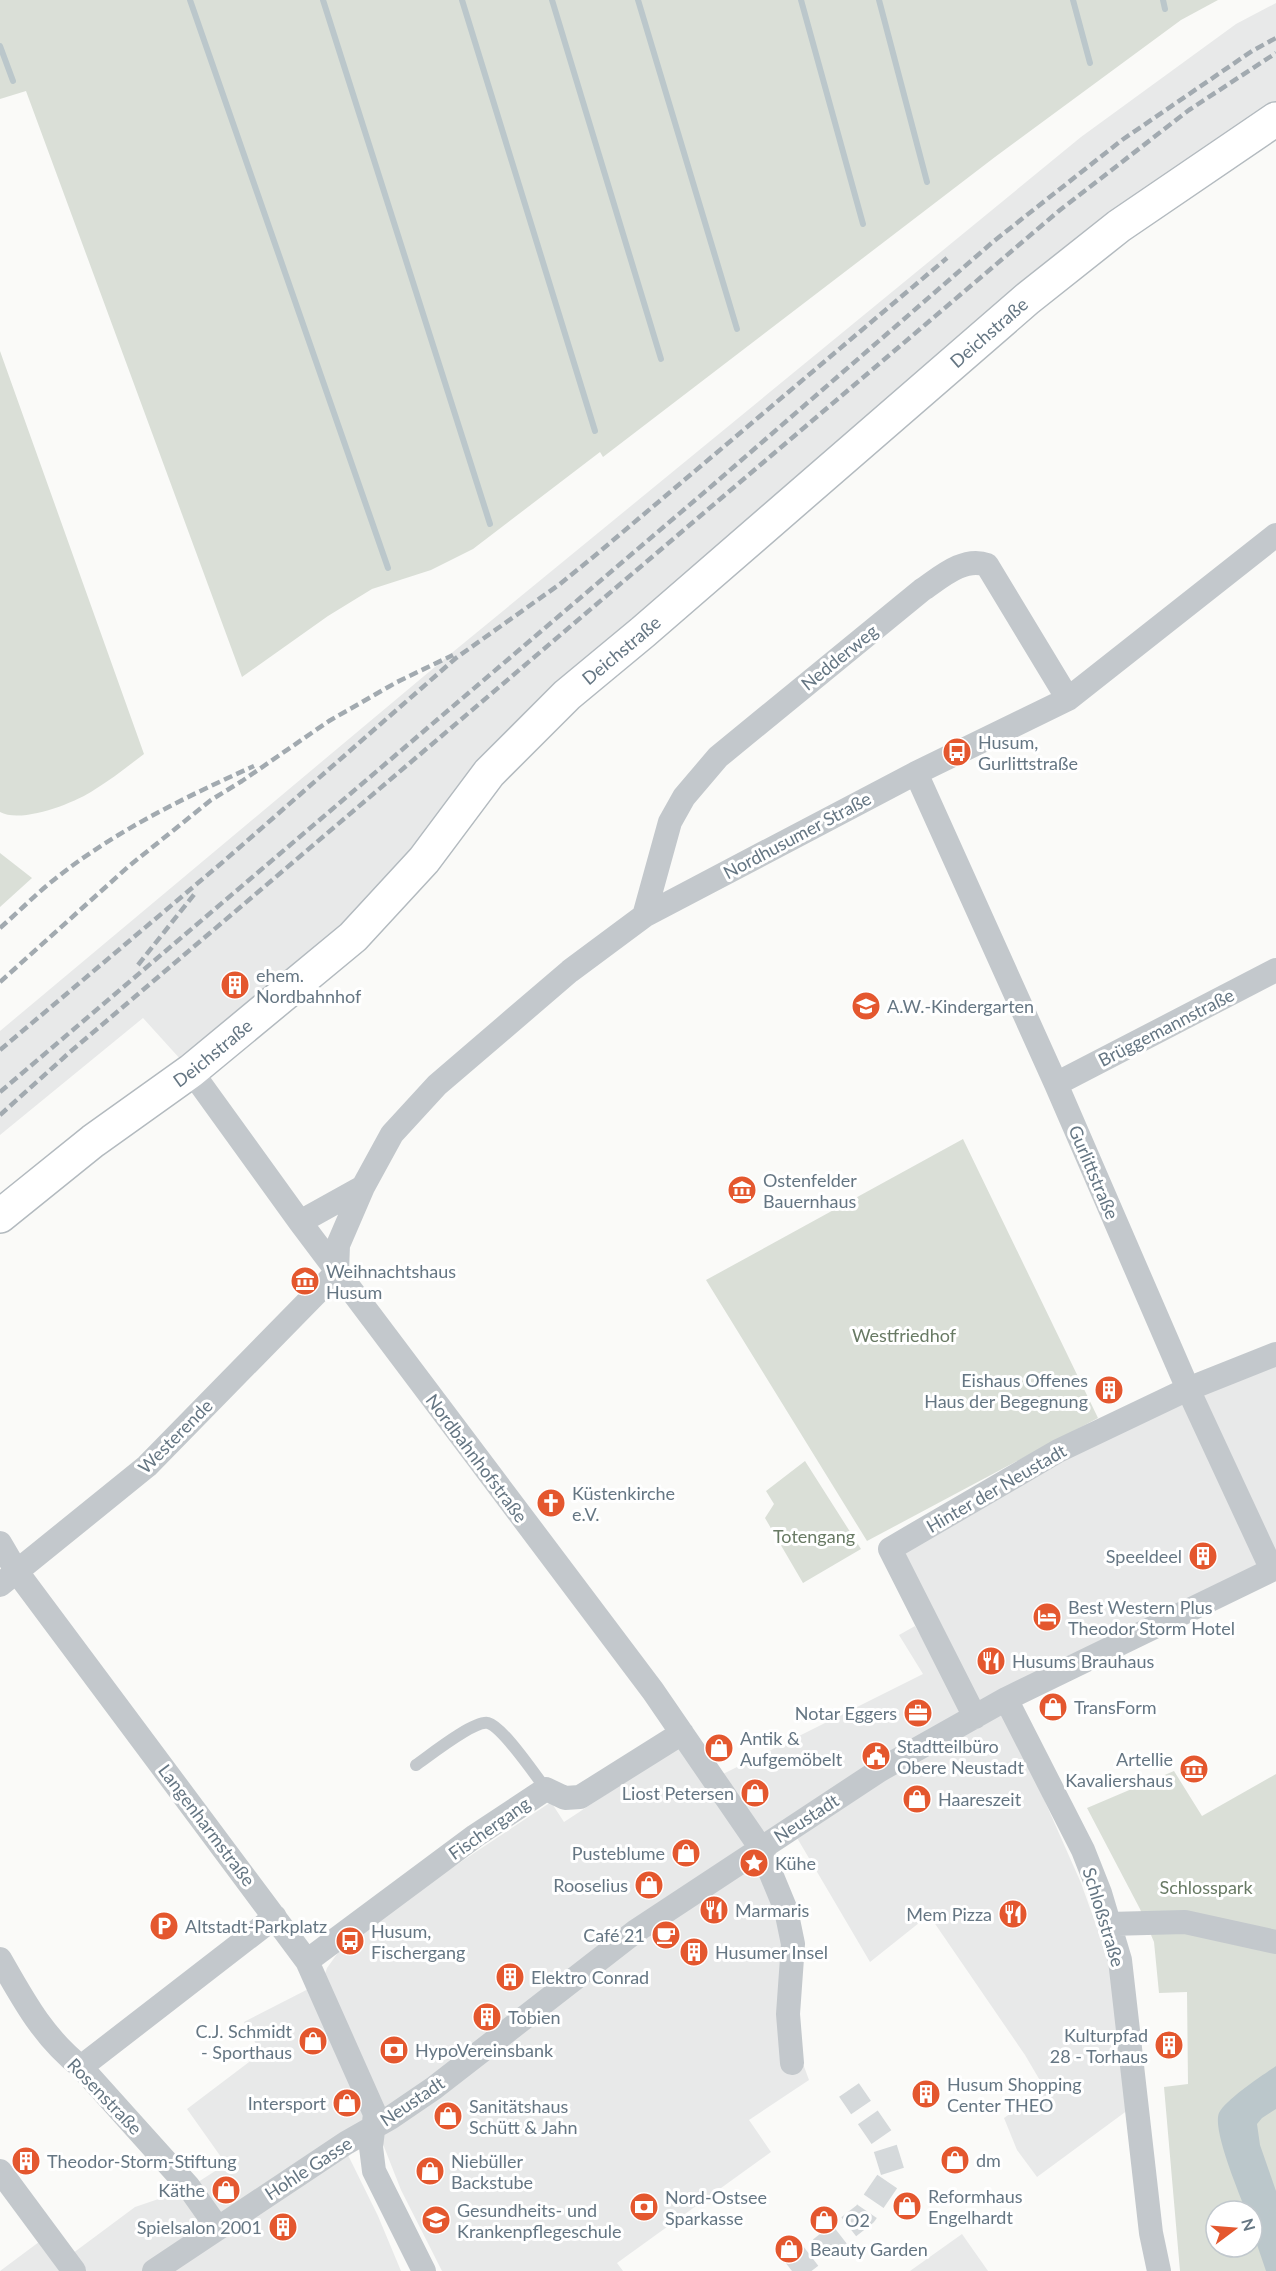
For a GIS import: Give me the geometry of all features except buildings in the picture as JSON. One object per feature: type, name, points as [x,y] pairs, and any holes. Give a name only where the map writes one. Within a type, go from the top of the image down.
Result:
[{"type":"main road","name":"Deichstraße","points":[[0,1216],[93,1141],[191,1071],[353,937],[424,860],[489,773],[567,695],[643,632],[1027,299],[1119,226],[1276,119]]},
{"type":"street","name":"Nordhusumer Straße","points":[[337,1272],[338,1245],[363,1187],[392,1134],[437,1085],[570,971],[644,916],[916,773],[1068,699],[1276,535]]},
{"type":"street","name":"Nedderweg","points":[[644,916],[670,822],[684,797],[718,757],[922,590],[956,568],[978,562],[987,566],[1068,699]]},
{"type":"street","name":"Gurlittstraße","points":[[916,773],[1056,1084],[1188,1389],[1274,1569]]},
{"type":"street","name":"Brüggemannstraße","points":[[1056,1084],[1276,970]]},
{"type":"street","name":"Nordbahnhofstraße","points":[[191,1071],[337,1272],[646,1681],[760,1847],[786,1910],[793,1944],[788,2014],[792,2063]]},
{"type":"street","points":[[300,1222],[363,1187]]},
{"type":"street","name":"Westerende","points":[[8,1578],[147,1466],[337,1272]]},
{"type":"street","name":"Hinter der Neustadt","points":[[975,1717],[890,1548],[1058,1451],[1188,1389],[1276,1354]]},
{"type":"street","name":"Langenharmstraße","points":[[0,1543],[8,1578],[211,1831],[307,1961],[375,2114],[371,2147],[374,2171],[424,2271]]},
{"type":"street","name":"Neustadt","points":[[374,2127],[434,2088],[636,1930],[880,1770],[1006,1699],[1274,1569]]},
{"type":"street","name":"Schloßstraße","points":[[1006,1699],[1083,1850],[1120,1960],[1150,2223],[1152,2267]]},
{"type":"street","name":"Fischergang","points":[[307,1961],[475,1836],[546,1789],[566,1798],[580,1797],[681,1733]]},
{"type":"street","points":[[81,2067],[275,1917]]},
{"type":"street","points":[[1109,1924],[1185,1922],[1276,1942]]},
{"type":"street","name":"Rosenstraße","points":[[0,1959],[38,2024],[63,2053],[81,2067],[188,2186],[217,2228]]},
{"type":"street","name":"Hohle Gasse","points":[[154,2271],[346,2143],[374,2127]]},
{"type":"street","points":[[0,2171],[74,2271]]},
{"type":"lane","points":[[416,1765],[465,1732],[480,1724],[488,1723],[516,1748],[546,1789]]},
{"type":"shaded area","points":[[1276,3],[1276,104],[560,686],[345,930],[182,1061],[143,1018],[0,1135],[0,1031],[448,656],[1081,137],[1236,24]]},
{"type":"shaded area","points":[[1276,1356],[1276,1562],[1193,1391]]},
{"type":"shaded area","points":[[1184,1395],[1266,1568],[975,1713],[894,1550]]},
{"type":"shaded area","points":[[915,1626],[967,1716],[746,1845],[765,1881],[784,1939],[785,2015],[809,2080],[749,2120],[771,2152],[617,2263],[623,2271],[442,2271],[401,2190],[379,2134],[219,2218],[195,2184],[226,2164],[187,2109],[261,2053],[244,2022],[322,1982],[327,1968],[342,1947],[399,1903],[551,1802],[564,1822],[680,1746],[713,1779],[923,1674],[899,1635]]},
{"type":"shaded area","points":[[999,1709],[1039,1788],[1081,1883],[1110,1964],[1128,2110],[1037,2177],[1017,2150],[1004,2118],[1045,2089],[1025,2055],[929,1915],[870,1962],[793,1831]]},
{"type":"shaded area","points":[[1276,2066],[1276,2109],[1257,2124],[1260,2145],[1276,2191],[1276,2271],[1266,2271],[1262,2259],[1264,2259],[1264,2199],[1241,2199],[1219,2133],[1219,2113],[1245,2088]]},
{"type":"shaded area","points":[[347,2153],[378,2216],[401,2271],[163,2271]]},
{"type":"shaded area","points":[[182,2191],[207,2226],[144,2271],[0,2271],[39,2242],[57,2265],[135,2207]]},
{"type":"shaded area","points":[[962,2234],[988,2271],[910,2271]]},
{"type":"green space","points":[[0,0],[1218,0],[1181,20],[995,157],[603,457],[600,452],[473,549],[431,570],[372,589],[328,616],[242,677],[26,91],[0,99]]},
{"type":"green space","points":[[0,351],[144,754],[85,795],[61,806],[34,814],[21,815],[0,812]]},
{"type":"green space","points":[[0,853],[32,878],[0,907]]},
{"type":"green space","name":"Westfriedhof","points":[[963,1139],[1098,1418],[867,1541],[706,1280]]},
{"type":"green space","name":"Totengang","points":[[805,1461],[861,1549],[803,1583],[765,1518],[774,1504],[766,1491]]},
{"type":"green space","name":"Schlosspark","points":[[1174,1771],[1202,1816],[1276,1774],[1276,2271],[1180,2271],[1164,2087],[1188,2084],[1187,1992],[1159,1993],[1154,1942],[1140,1909],[1087,1808]]},
{"type":"waterway","points":[[190,0],[388,568]]},
{"type":"waterway","points":[[323,0],[490,524]]},
{"type":"waterway","points":[[462,0],[595,431]]},
{"type":"waterway","points":[[552,0],[661,359]]},
{"type":"waterway","points":[[638,0],[737,329]]},
{"type":"waterway","points":[[801,0],[863,224]]},
{"type":"waterway","points":[[879,0],[927,182]]},
{"type":"waterway","points":[[1073,0],[1090,63]]},
{"type":"waterway","points":[[1163,0],[1165,9]]},
{"type":"waterway","points":[[0,46],[13,81]]},
{"type":"tunnel","points":[[792,2271],[865,2214],[893,2173],[882,2138],[849,2090]]},
{"type":"railway","points":[[0,1092],[707,490],[994,241],[1122,140],[1252,51],[1276,38]]},
{"type":"railway","points":[[0,1115],[70,1052],[1060,210],[1189,110],[1276,53]]},
{"type":"railway","points":[[0,1050],[224,861],[456,658],[560,584],[947,258]]},
{"type":"railway","points":[[0,982],[129,866],[211,800],[329,721],[397,682],[453,655]]},
{"type":"railway","points":[[0,928],[68,869],[118,835],[172,805],[254,766]]},
{"type":"railway","points":[[138,965],[196,892]]},
{"type":"place","name":"Husum, Gurlittstraße","points":[[957,752]]},
{"type":"place","name":"ehem. Nordbahnhof","points":[[235,985]]},
{"type":"place","name":"A.W.-Kindergarten","points":[[866,1006]]},
{"type":"place","name":"Ostenfelder Bauernhaus","points":[[742,1190]]},
{"type":"place","name":"Weihnachtshaus Husum","points":[[305,1281]]},
{"type":"place","name":"Eishaus Offenes Haus der Begegnung","points":[[1109,1390]]},
{"type":"place","name":"Küstenkirche e.V.","points":[[551,1503]]},
{"type":"place","name":"Speeldeel","points":[[1203,1556]]},
{"type":"place","name":"Best Western Plus Theodor Storm Hotel","points":[[1047,1617]]},
{"type":"place","name":"Husums Brauhaus","points":[[991,1661]]},
{"type":"place","name":"TransForm","points":[[1053,1707]]},
{"type":"place","name":"Notar Eggers","points":[[918,1713]]},
{"type":"place","name":"Antik & Aufgemöbelt","points":[[719,1748]]},
{"type":"place","name":"Stadtteilbüro Obere Neustadt","points":[[876,1756]]},
{"type":"place","name":"Artellie Kavaliershaus","points":[[1194,1769]]},
{"type":"place","name":"Liost Petersen","points":[[755,1793]]},
{"type":"place","name":"Haareszeit","points":[[917,1799]]},
{"type":"place","name":"Pusteblume","points":[[686,1853]]},
{"type":"place","name":"Kühe","points":[[754,1863]]},
{"type":"place","name":"Rooselius","points":[[649,1885]]},
{"type":"place","name":"Marmaris","points":[[714,1910]]},
{"type":"place","name":"Mem Pizza","points":[[1013,1914]]},
{"type":"place","name":"Altstadt-Parkplatz","points":[[164,1926]]},
{"type":"place","name":"Café 21","points":[[666,1935]]},
{"type":"place","name":"Husum, Fischergang","points":[[350,1941]]},
{"type":"place","name":"Husumer Insel","points":[[694,1952]]},
{"type":"place","name":"Elektro Conrad","points":[[510,1977]]},
{"type":"place","name":"Tobien","points":[[487,2017]]},
{"type":"place","name":"C.J. Schmidt - Sporthaus","points":[[313,2041]]},
{"type":"place","name":"Kulturpfad 28 - Torhaus","points":[[1169,2045]]},
{"type":"place","name":"HypoVereinsbank","points":[[394,2050]]},
{"type":"place","name":"Husum Shopping Center THEO","points":[[926,2094]]},
{"type":"place","name":"Intersport","points":[[347,2103]]},
{"type":"place","name":"Sanitätshaus Schütt & Jahn","points":[[448,2116]]},
{"type":"place","name":"dm","points":[[955,2160]]},
{"type":"place","name":"Theodor-Storm-Stiftung","points":[[26,2161]]},
{"type":"place","name":"Niebüller Backstube","points":[[430,2171]]},
{"type":"place","name":"Käthe","points":[[226,2190]]},
{"type":"place","name":"Reformhaus Engelhardt","points":[[907,2206]]},
{"type":"place","name":"Nord-Ostsee Sparkasse","points":[[644,2207]]},
{"type":"place","name":"Gesundheits- und Krankenpflegeschule","points":[[436,2220]]},
{"type":"place","name":"O2","points":[[824,2220]]},
{"type":"place","name":"Spielsalon 2001","points":[[283,2227]]},
{"type":"place","name":"Beauty Garden","points":[[789,2249]]}]
